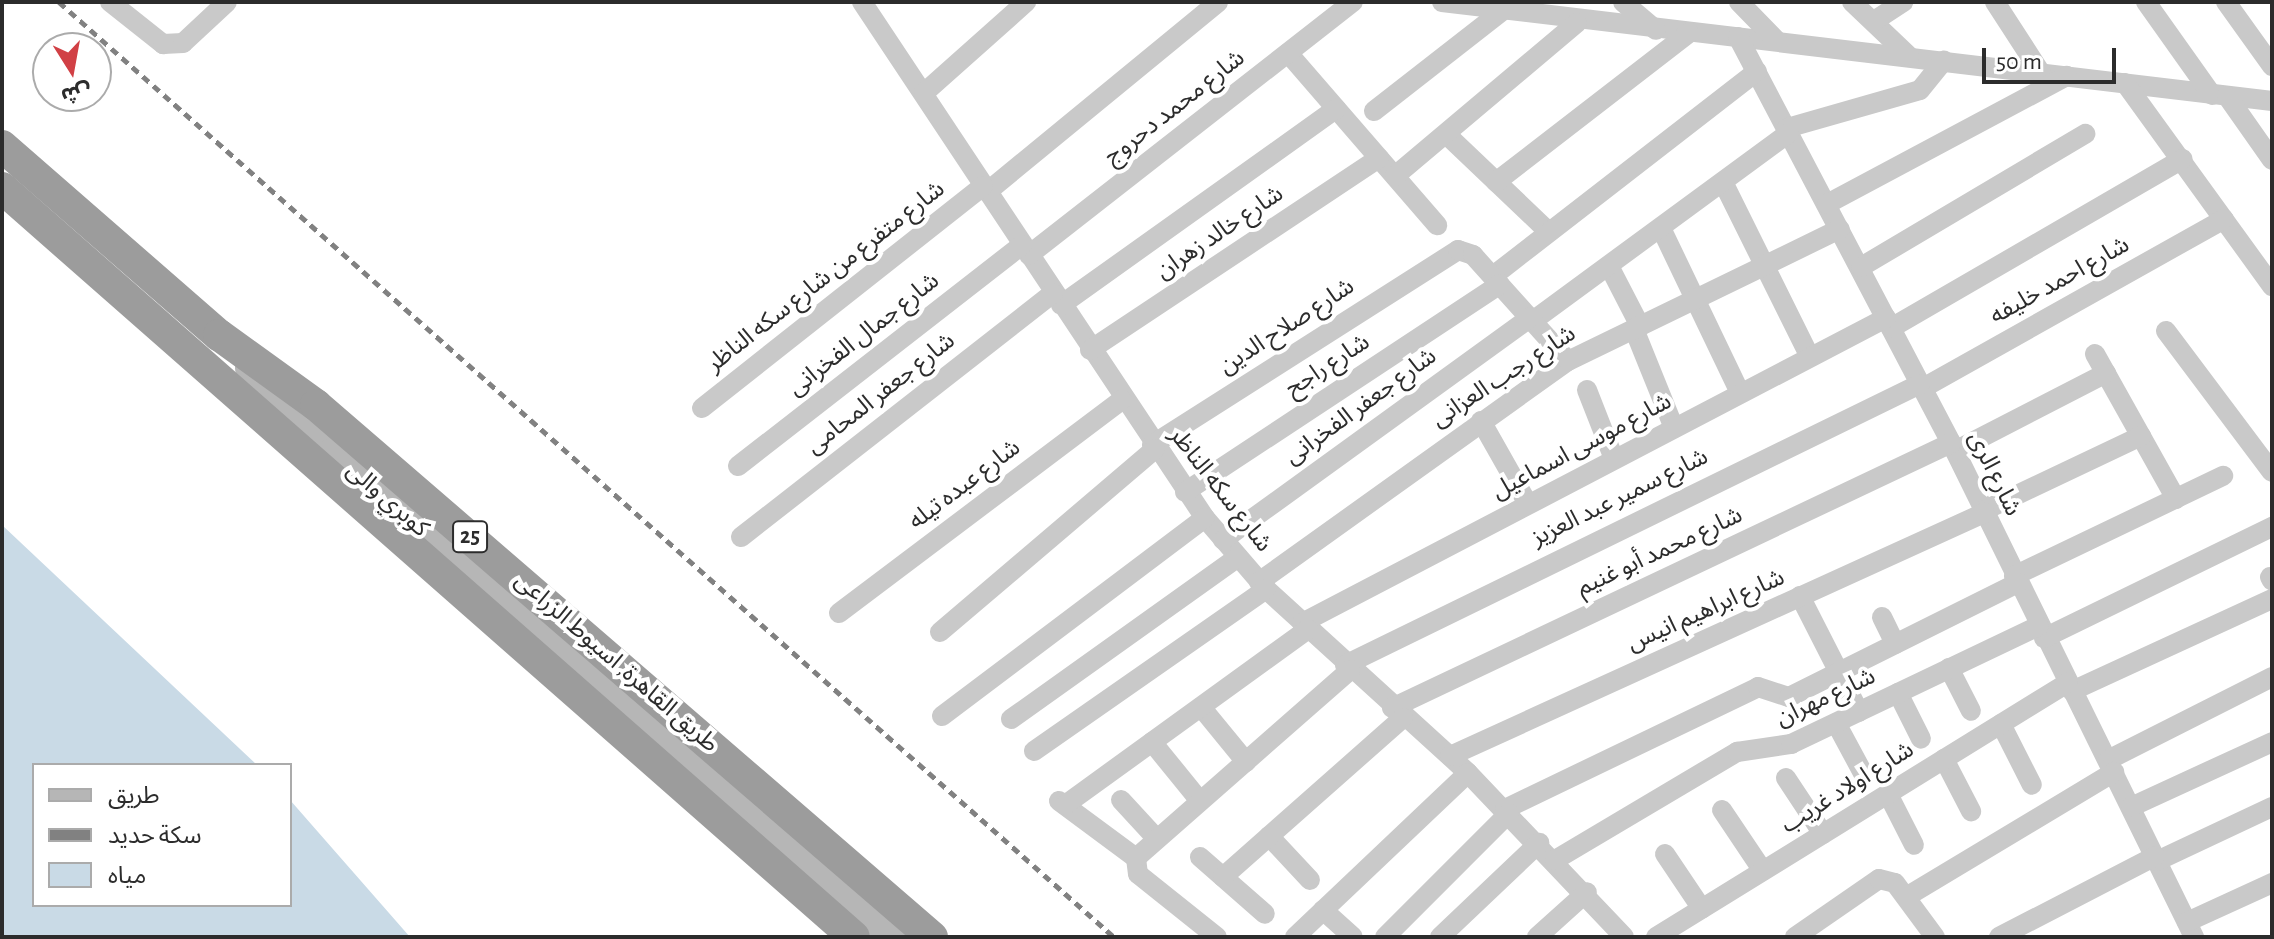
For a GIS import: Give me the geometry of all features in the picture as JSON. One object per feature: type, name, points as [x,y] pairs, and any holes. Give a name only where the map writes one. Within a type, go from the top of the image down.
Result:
[{"type":"highway","name":"طريق القاهرة, اسيوط الزراعى","points":[[2,146],[219,335],[316,405],[932,937]]},
{"type":"highway","name":"طريق القاهرة, اسيوط الزراعى","points":[[2,188],[854,937]]},
{"type":"main road","name":"كوبري والى","points":[[219,335],[332,452],[892,937]]},
{"type":"street","points":[[110,2],[163,44],[183,43],[227,2]]},
{"type":"street","name":"شارع سكه الناظر","points":[[862,2],[1153,447],[1205,518],[1262,586],[1347,668],[1468,773],[1587,892],[1624,937]]},
{"type":"street","points":[[924,93],[1026,2]]},
{"type":"street","name":"شارع متفرع من شارع سكه الناظر","points":[[702,408],[985,189],[1218,2]]},
{"type":"street","name":"شارع محمد دحروج","points":[[1025,250],[1353,2]]},
{"type":"street","points":[[1442,2],[1512,9],[1577,23],[1777,41],[2272,101]]},
{"type":"street","points":[[1623,2],[1656,30]]},
{"type":"street","points":[[1739,2],[1777,41]]},
{"type":"street","points":[[1852,2],[1909,56]]},
{"type":"street","points":[[1874,21],[1903,2]]},
{"type":"street","points":[[1995,2],[2041,73]]},
{"type":"street","points":[[2146,2],[2272,160]]},
{"type":"street","points":[[2226,2],[2272,66]]},
{"type":"street","points":[[1374,111],[1512,9]]},
{"type":"street","points":[[1395,176],[1577,23]]},
{"type":"street","points":[[1496,182],[1689,33]]},
{"type":"street","name":"شارع الرى","points":[[1738,37],[1953,447],[2041,632],[2131,807],[2187,932]]},
{"type":"street","points":[[1288,53],[1437,225]]},
{"type":"street","points":[[1788,130],[1920,90],[1944,60]]},
{"type":"street","name":"شارع راجح","points":[[1185,492],[1496,280],[1549,232],[1757,71]]},
{"type":"street","points":[[1827,204],[2067,76]]},
{"type":"street","points":[[2125,83],[2272,286]]},
{"type":"street","name":"شارع جعفر المحامى","points":[[741,537],[1057,299],[1336,109]]},
{"type":"street","name":"شارع جعفر الفخرانى","points":[[1223,540],[1609,266],[1788,130]]},
{"type":"street","points":[[1446,134],[1549,232]]},
{"type":"street","points":[[1861,267],[2085,134]]},
{"type":"street","name":"شارع خالد زهران","points":[[1090,350],[1379,158]]},
{"type":"street","name":"شارع موسى اسماعيل","points":[[1136,858],[1062,803],[1201,707],[1305,626],[1740,393],[1810,357],[1889,323],[2182,159]]},
{"type":"street","points":[[1723,182],[1810,357]]},
{"type":"street","name":"شارع احمد خليفه","points":[[1921,386],[2224,219]]},
{"type":"street","points":[[1661,228],[1740,393]]},
{"type":"street","name":"شارع رجب العزانى","points":[[1034,751],[1262,586],[1481,421],[1568,361],[1840,229]]},
{"type":"street","name":"شارع جمال الفخرانى","points":[[738,466],[1025,250]]},
{"type":"street","name":"شارع صلاح الدين","points":[[940,632],[1153,447],[1451,253],[1466,251],[1496,280]]},
{"type":"street","points":[[1609,266],[1637,327],[1674,428]]},
{"type":"street","points":[[1496,280],[1568,361]]},
{"type":"street","points":[[2166,331],[2272,472]]},
{"type":"street","points":[[2095,354],[2176,499]]},
{"type":"street","name":"شارع محمد أبو غنيم","points":[[1223,877],[1398,713],[2106,373]]},
{"type":"street","name":"شارع سمير عبد العزيز","points":[[1136,858],[1347,668],[1921,386]]},
{"type":"street","points":[[1587,390],[1614,459]]},
{"type":"street","name":"شارع عبده تيله","points":[[839,613],[1122,400]]},
{"type":"street","points":[[1481,421],[1528,504]]},
{"type":"street","name":"شارع ابراهيم انيس","points":[[1450,756],[1984,512],[2141,436]]},
{"type":"street","points":[[1385,937],[1507,811],[1758,687],[1781,698],[1838,672],[2223,476]]},
{"type":"street","points":[[942,716],[1205,518]]},
{"type":"street","name":"شارع مهران","points":[[1555,860],[1737,752],[1779,749],[1949,668],[2041,632],[2272,527]]},
{"type":"street","points":[[1011,719],[1238,557]]},
{"type":"street","points":[[1800,596],[1859,712]]},
{"type":"street","name":"شارع اولاد غريب","points":[[1656,937],[2001,724],[2070,687],[2272,599]]},
{"type":"street","points":[[1882,617],[1895,644]]},
{"type":"street","points":[[1949,668],[1971,711]]},
{"type":"street","points":[[1903,893],[2111,766],[2272,677]]},
{"type":"street","points":[[1898,693],[1921,739]]},
{"type":"street","points":[[1201,707],[1246,762]]},
{"type":"street","points":[[1836,723],[1864,775]]},
{"type":"street","points":[[2001,724],[2032,785]]},
{"type":"street","points":[[1152,742],[1200,801]]},
{"type":"street","points":[[2131,807],[2272,742]]},
{"type":"street","points":[[1944,759],[1971,811]]},
{"type":"street","points":[[1295,937],[1468,773]]},
{"type":"street","points":[[1786,778],[1823,834]]},
{"type":"street","points":[[1888,794],[1914,845]]},
{"type":"street","points":[[1121,800],[1157,839]]},
{"type":"street","points":[[1999,937],[2156,859],[2272,807]]},
{"type":"street","points":[[1722,810],[1763,871]]},
{"type":"street","points":[[1269,836],[1310,880]]},
{"type":"street","points":[[1440,937],[1539,843]]},
{"type":"street","points":[[1665,854],[1702,909]]},
{"type":"street","points":[[1200,857],[1265,914]]},
{"type":"street","points":[[1136,858],[1138,874],[1217,937]]},
{"type":"street","points":[[1795,937],[1821,930],[1879,879],[1903,893],[1935,937]]},
{"type":"street","points":[[2187,932],[2272,883]]},
{"type":"street","points":[[1537,937],[1587,892]]},
{"type":"street","points":[[1323,910],[1353,937]]},
{"type":"water","points":[[2,525],[255,763],[32,763],[32,907],[292,907],[292,802],[410,937],[2,937]]},
{"type":"railway","points":[[59,2],[1114,937]]}]
